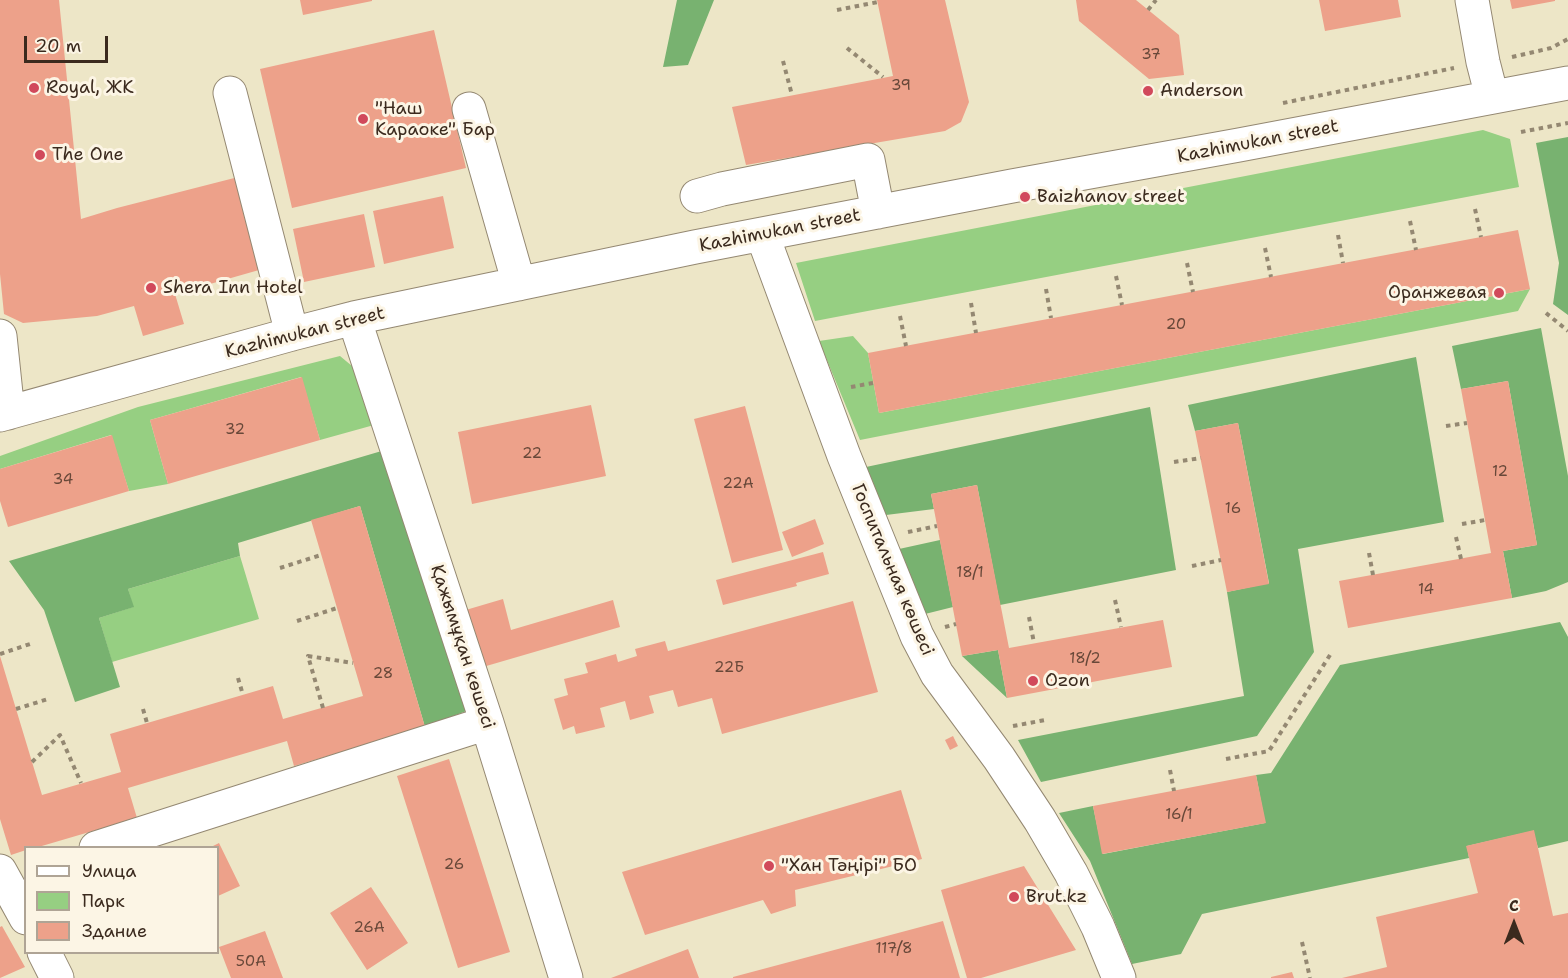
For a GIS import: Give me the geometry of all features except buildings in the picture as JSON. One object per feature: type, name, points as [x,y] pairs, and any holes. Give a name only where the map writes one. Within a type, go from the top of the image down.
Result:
[{"type":"street","points":[[1472,0],[1492,97]]},
{"type":"street","name":"Kazhimukan street","points":[[4,414],[354,318],[762,234],[1568,83]]},
{"type":"street","points":[[230,93],[292,334]]},
{"type":"street","points":[[469,109],[519,284]]},
{"type":"street","points":[[697,196],[868,160],[878,212]]},
{"type":"street","name":"Госпитальная көшесі","points":[[762,234],[844,456],[917,636],[937,674],[1021,791],[1071,873],[1098,927],[1119,978]]},
{"type":"street","name":"Қажымұқан көшесі","points":[[354,318],[487,723],[566,978]]},
{"type":"street","points":[[0,336],[4,414]]},
{"type":"street","points":[[102,846],[487,723]]},
{"type":"street","points":[[9,871],[24,912]]},
{"type":"street","points":[[45,954],[57,978]]},
{"type":"path","points":[[1148,10],[1156,0]]},
{"type":"path","points":[[837,10],[878,2]]},
{"type":"path","points":[[847,48],[883,77]]},
{"type":"path","points":[[783,61],[792,95]]},
{"type":"path","points":[[1521,132],[1568,123]]},
{"type":"path","points":[[1474,209],[1481,237]]},
{"type":"path","points":[[1410,221],[1416,250]]},
{"type":"path","points":[[1338,234],[1343,263]]},
{"type":"path","points":[[1265,248],[1271,277]]},
{"type":"path","points":[[1186,263],[1193,292]]},
{"type":"path","points":[[1116,276],[1122,305]]},
{"type":"path","points":[[1046,289],[1051,318]]},
{"type":"path","points":[[970,303],[976,333]]},
{"type":"path","points":[[1546,313],[1568,331]]},
{"type":"path","points":[[900,316],[906,346]]},
{"type":"path","points":[[1446,426],[1467,423]]},
{"type":"path","points":[[1174,462],[1201,458]]},
{"type":"path","points":[[1462,524],[1485,520]]},
{"type":"path","points":[[902,534],[937,526]]},
{"type":"path","points":[[1456,537],[1461,559]]},
{"type":"path","points":[[1369,553],[1373,575]]},
{"type":"path","points":[[280,568],[321,555]]},
{"type":"path","points":[[1192,566],[1221,560]]},
{"type":"path","points":[[1115,600],[1121,627]]},
{"type":"path","points":[[297,621],[337,608]]},
{"type":"path","points":[[1029,617],[1034,643]]},
{"type":"path","points":[[0,654],[30,644]]},
{"type":"path","points":[[1226,759],[1269,751],[1330,655]]},
{"type":"path","points":[[323,708],[308,656],[353,663]]},
{"type":"path","points":[[238,678],[243,695]]},
{"type":"path","points":[[16,708],[48,699]]},
{"type":"path","points":[[142,709],[147,723]]},
{"type":"path","points":[[32,762],[60,735],[81,783]]},
{"type":"path","points":[[1170,770],[1174,790]]},
{"type":"path","points":[[1302,942],[1310,978]]},
{"type":"green space","points":[[677,0],[714,0],[688,65],[663,67]]},
{"type":"green space","points":[[1483,130],[1510,139],[1519,187],[815,321],[796,263]]},
{"type":"green space","points":[[1568,137],[1568,315],[1553,304],[1559,263],[1536,143]]},
{"type":"green space","points":[[1530,289],[1518,311],[860,440],[819,341],[853,336],[868,353],[879,413]]},
{"type":"green space","points":[[1541,328],[1568,476],[1568,582],[1546,591],[1512,598],[1503,551],[1537,545],[1508,381],[1461,389],[1452,346]]},
{"type":"green space","points":[[340,356],[358,371],[374,425],[320,440],[301,377],[150,420],[168,484],[129,491],[111,435],[0,469],[0,456],[138,407]]},
{"type":"green space","points":[[1416,357],[1444,522],[1298,549],[1314,652],[1257,736],[1041,782],[1018,740],[1244,696],[1227,592],[1269,583],[1238,423],[1195,431],[1188,405]]},
{"type":"green space","points":[[1150,407],[1176,570],[1000,605],[977,485],[931,494],[934,509],[886,515],[866,467]]},
{"type":"green space","points":[[385,450],[469,710],[425,727],[360,506],[238,543],[240,556],[128,589],[134,607],[99,618],[120,687],[75,702],[44,610],[9,561]]},
{"type":"green space","points":[[940,540],[953,607],[925,614],[899,549]]},
{"type":"green space","points":[[240,556],[259,619],[112,662],[99,618],[133,607],[128,589]]},
{"type":"green space","points":[[1560,622],[1568,637],[1568,841],[1538,848],[1533,831],[1467,846],[1469,858],[1202,914],[1181,954],[1132,964],[1090,861],[1059,813],[1093,806],[1103,854],[1265,823],[1256,775],[1271,773],[1340,665]]},
{"type":"green space","points":[[998,650],[1007,698],[962,656]]},
{"type":"place","name":"Royal, ЖК","points":[[34,88]]},
{"type":"place","name":"Anderson","points":[[1148,91]]},
{"type":"place","name":"\"Наш Караоке\" Бар","points":[[363,119]]},
{"type":"place","name":"The One","points":[[40,155]]},
{"type":"place","name":"Baizhanov street","points":[[1025,197]]},
{"type":"place","name":"Shera Inn Hotel","points":[[151,288]]},
{"type":"place","name":"Оранжевая","points":[[1499,293]]},
{"type":"place","name":"Ozon","points":[[1033,681]]},
{"type":"place","name":"\"Хан Тәңірі\" БО","points":[[769,866]]},
{"type":"place","name":"Brut.kz","points":[[1014,897]]}]
